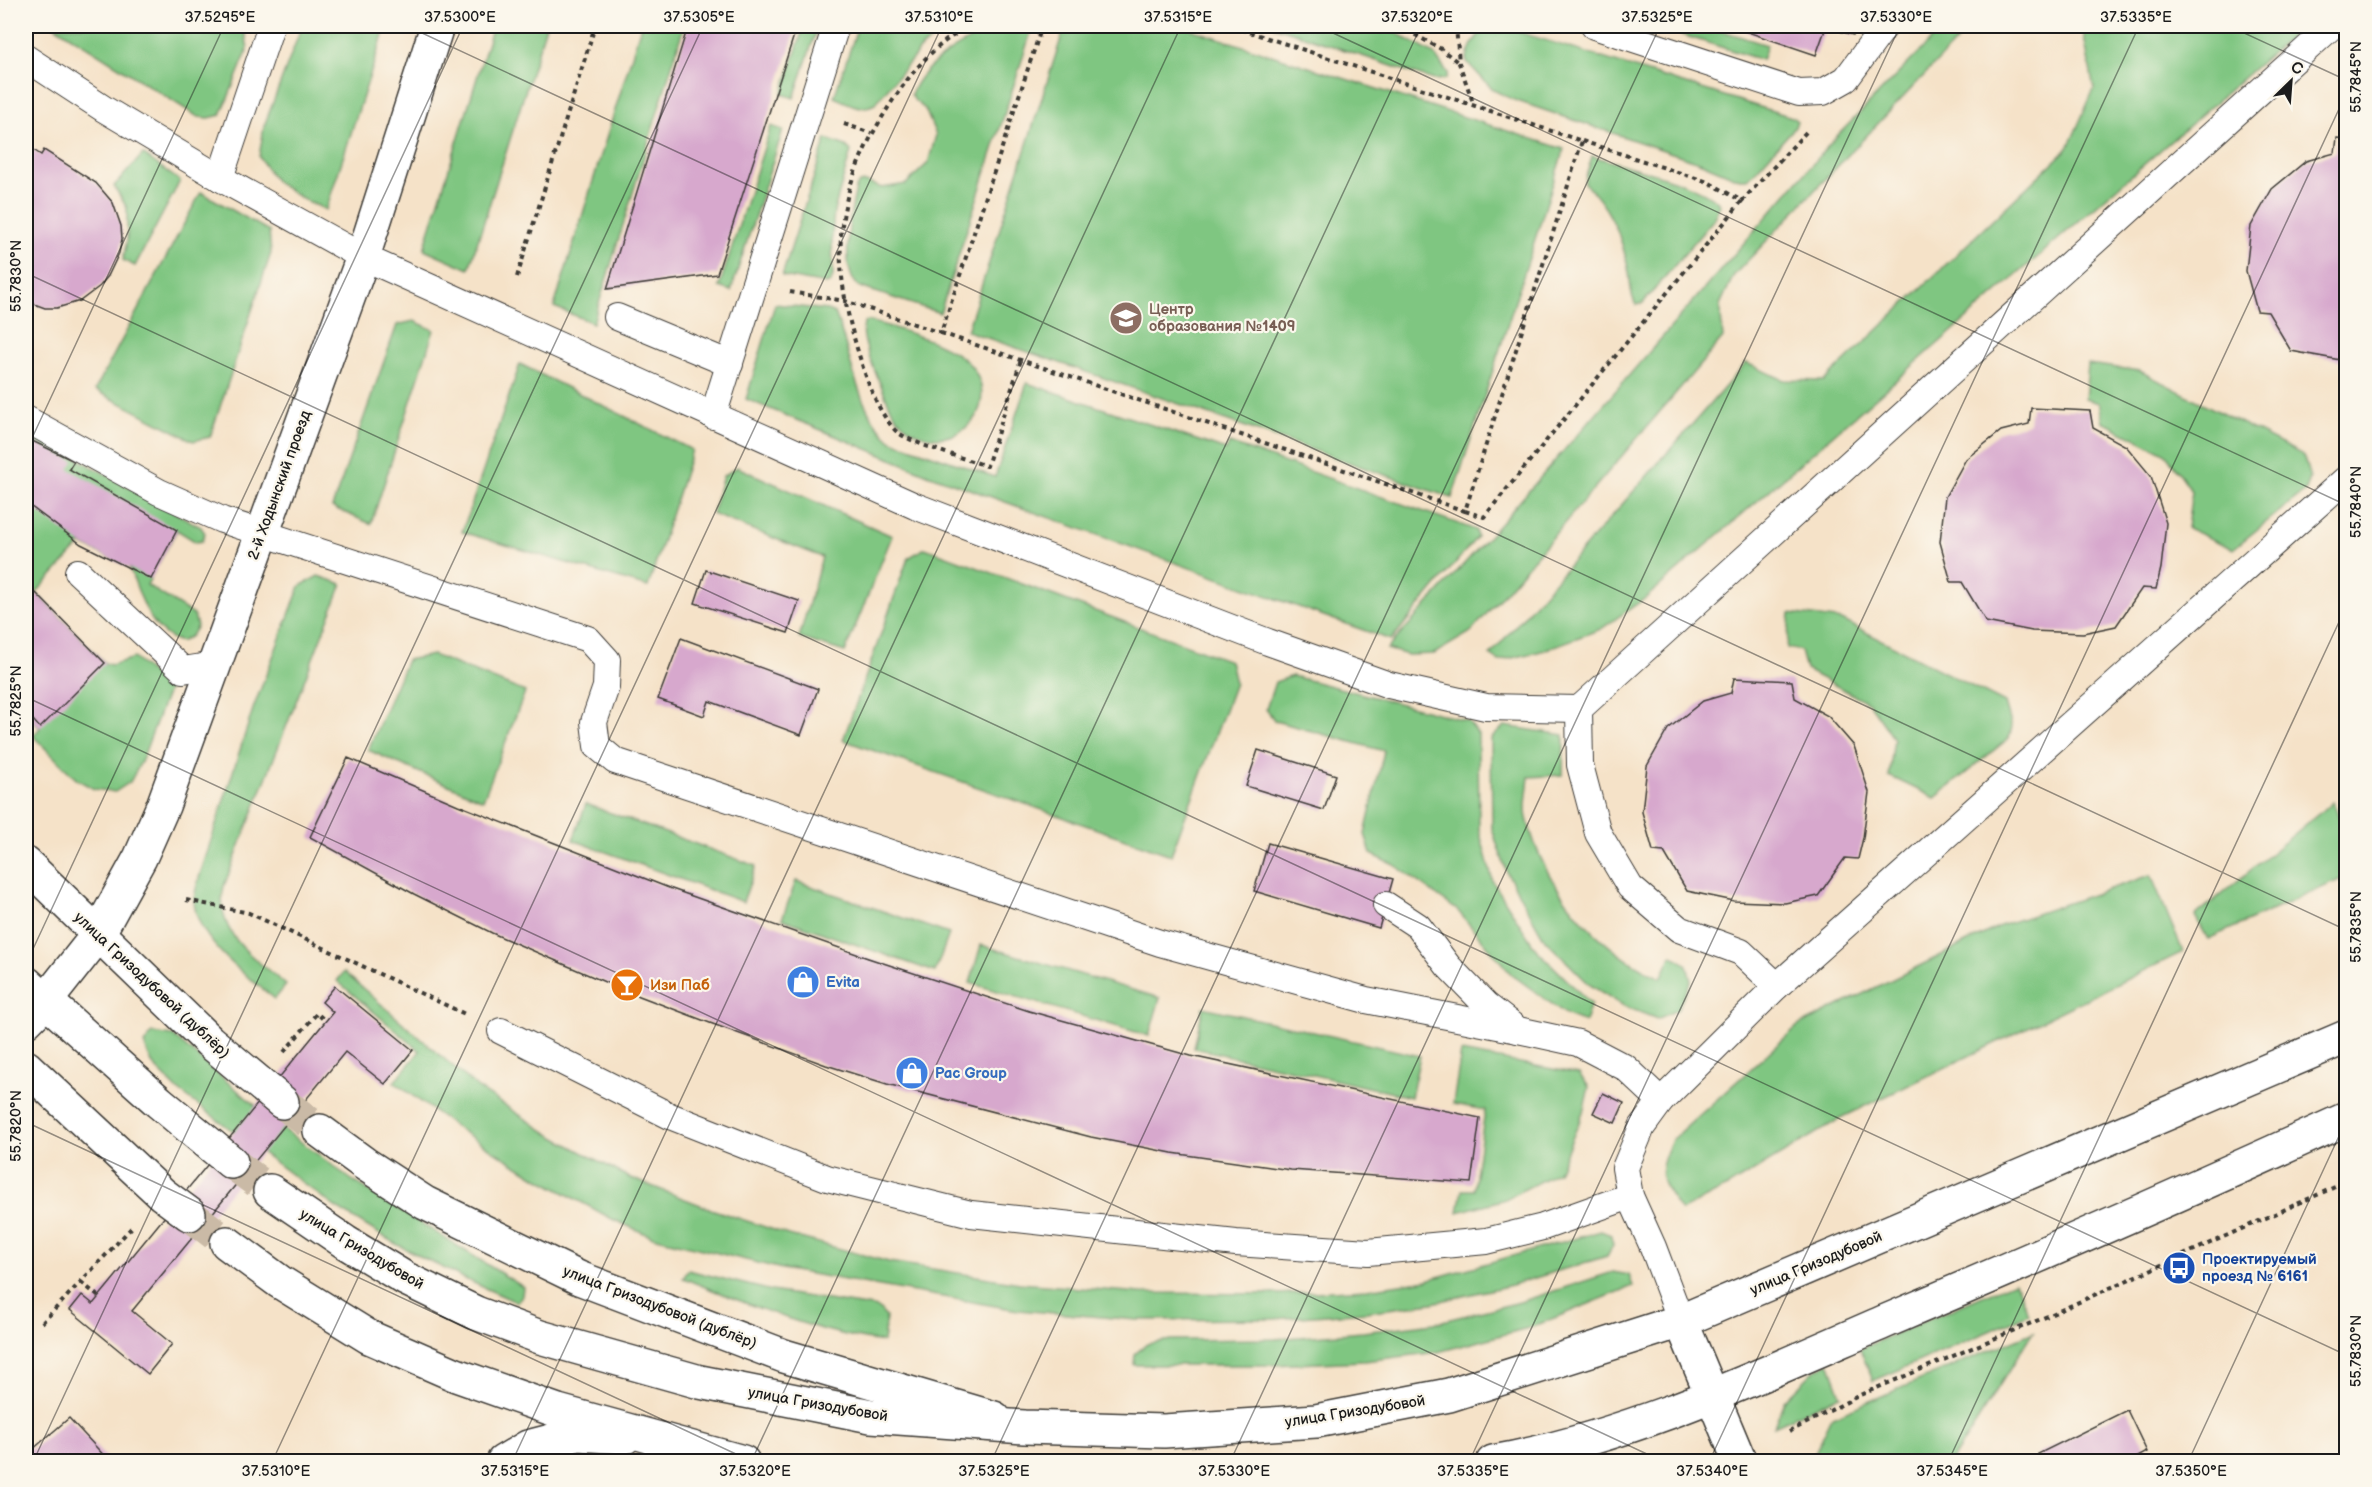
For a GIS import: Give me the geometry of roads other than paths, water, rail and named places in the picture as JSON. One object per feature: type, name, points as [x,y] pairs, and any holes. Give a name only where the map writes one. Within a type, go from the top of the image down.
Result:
[{"type":"street","name":"2-й Ходынский проезд","points":[[32,1002],[97,936],[140,858],[163,806],[363,257],[437,26]]},
{"type":"street","name":"улица Гризодубовой (дублёр)","points":[[26,864],[97,936],[209,1041],[282,1102]]},
{"type":"street","points":[[32,1002],[231,1162]]},
{"type":"street","name":"улица Гризодубовой","points":[[270,1191],[345,1242],[406,1278],[476,1313],[540,1337],[700,1382],[871,1416],[1024,1427],[1164,1431],[1316,1420],[1449,1395],[1681,1321],[2346,1036]]},
{"type":"street","points":[[26,1068],[162,1194],[189,1214]]},
{"type":"street","points":[[1493,1461],[1530,1455],[1628,1428],[1712,1395],[2155,1206],[2346,1119]]},
{"type":"street","name":"улица Гризодубовой (дублёр)","points":[[320,1131],[425,1203],[579,1278],[784,1356],[1024,1427]]},
{"type":"street","points":[[227,1244],[280,1282],[369,1338],[456,1375],[558,1411],[743,1461]]},
{"type":"street","points":[[1681,1321],[1740,1461]]},
{"type":"street","points":[[503,1461],[528,1447],[578,1434],[658,1438]]},
{"type":"lane","points":[[220,178],[271,26]]},
{"type":"lane","points":[[713,416],[836,26]]},
{"type":"lane","points":[[1594,26],[1799,93],[1823,92],[1846,79],[1885,26]]},
{"type":"lane","points":[[26,57],[104,110],[220,178],[363,257],[915,506],[1268,642],[1389,685],[1486,707],[1579,709],[2332,26]]},
{"type":"lane","points":[[617,317],[730,364]]},
{"type":"lane","points":[[26,419],[159,492],[222,520],[588,639],[607,660],[606,687],[594,722],[597,746],[615,761],[1160,943],[1366,1000],[1578,1043],[1626,1068],[1661,1101]]},
{"type":"lane","points":[[1681,1321],[1653,1246],[1630,1196],[1625,1168],[1642,1127],[1661,1101],[1777,986],[2346,479]]},
{"type":"lane","points":[[78,572],[183,670],[214,665]]},
{"type":"lane","points":[[1579,709],[1580,765],[1598,832],[1630,887],[1679,929],[1741,952],[1777,986]]},
{"type":"lane","points":[[1386,905],[1418,926],[1448,966],[1486,1005],[1518,1030]]},
{"type":"lane","points":[[501,1031],[670,1116],[827,1178],[971,1214],[1236,1244],[1368,1252],[1486,1241],[1543,1227],[1630,1196]]},
{"type":"tunnel","points":[[282,1102],[320,1131]]},
{"type":"tunnel","points":[[231,1162],[270,1191]]},
{"type":"tunnel","points":[[189,1214],[227,1243]]},
{"type":"place","name":"Центр образования №1409","points":[[1126,318]]},
{"type":"place","name":"Evita","points":[[803,982]]},
{"type":"place","name":"Изи Паб","points":[[627,985]]},
{"type":"place","name":"Pac Group","points":[[912,1073]]},
{"type":"place","name":"Проектируемый проезд № 6161","points":[[2179,1268]]}]
